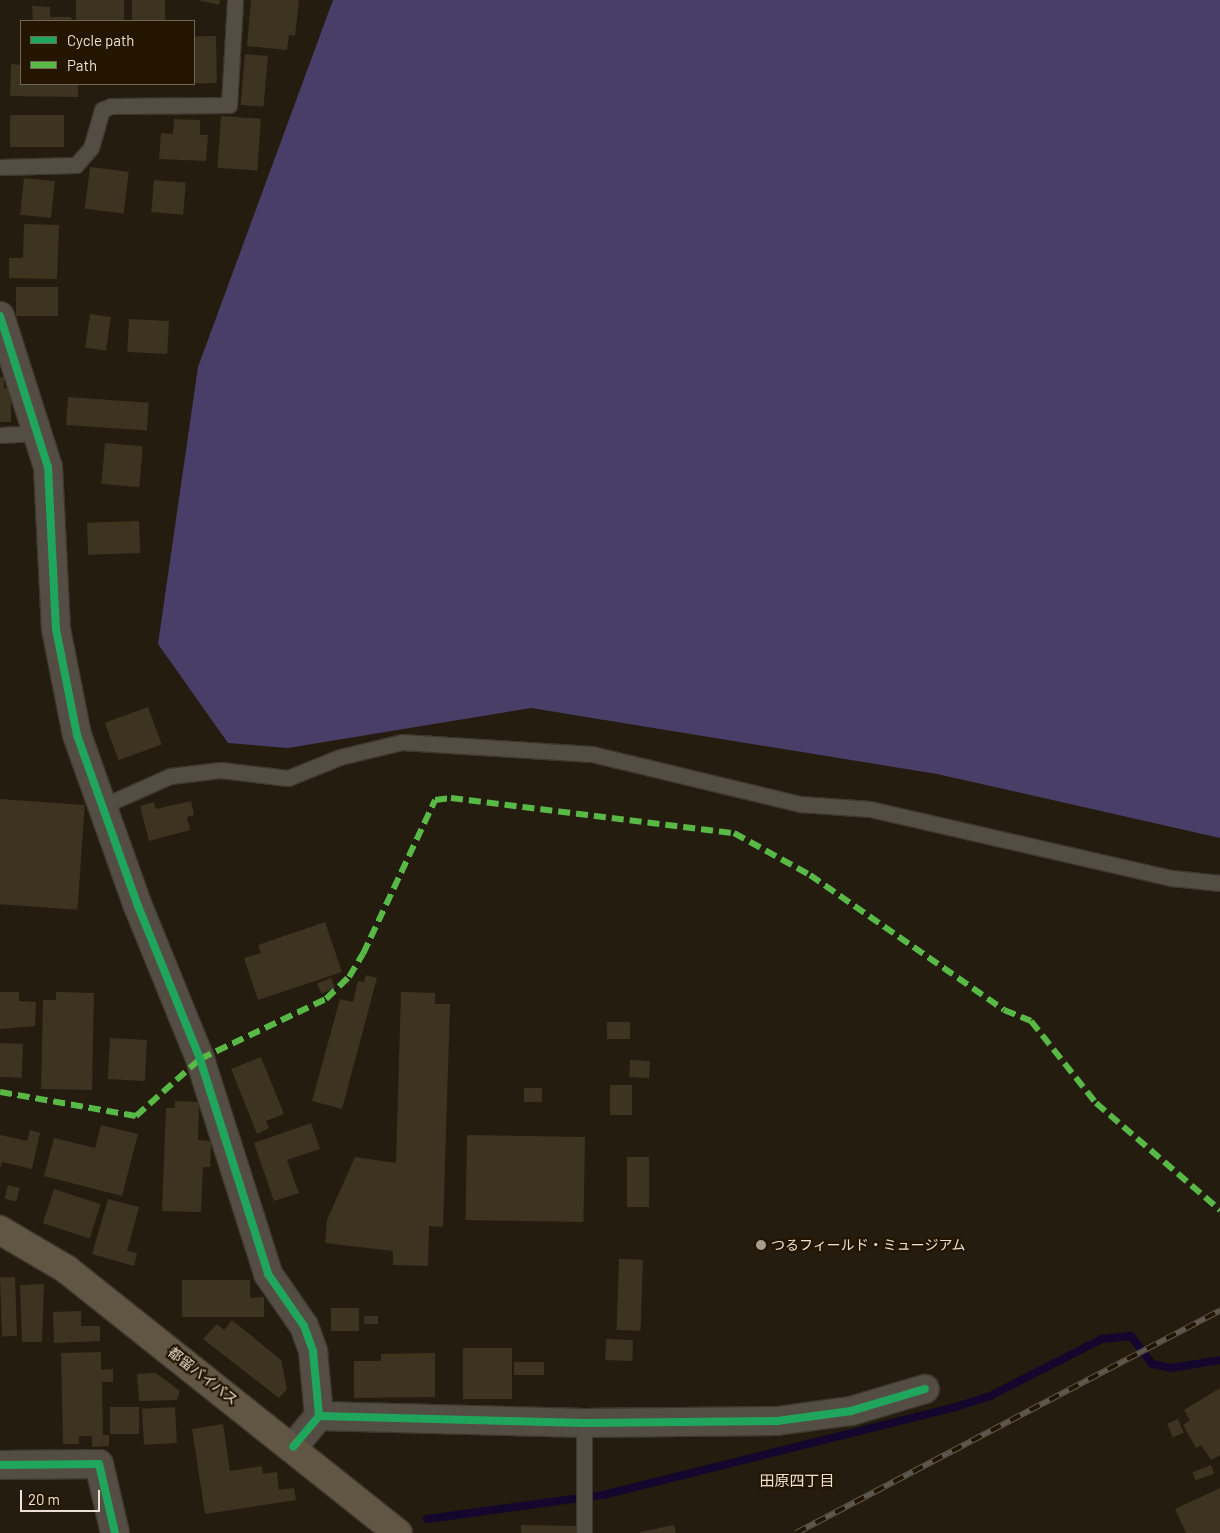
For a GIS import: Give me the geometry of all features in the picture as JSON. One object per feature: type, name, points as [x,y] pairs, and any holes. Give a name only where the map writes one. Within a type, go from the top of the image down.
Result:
[{"type":"highway","name":"都留バイパス","points":[[0,1230],[66,1269],[293,1447],[398,1533]]},
{"type":"street","points":[[0,316],[48,468],[56,629],[66,695],[138,906],[200,1059],[268,1274],[304,1326],[314,1351],[319,1416],[293,1447]]},
{"type":"street","points":[[319,1416],[584,1423],[777,1421],[851,1411],[925,1389]]},
{"type":"street","points":[[0,1465],[99,1464],[116,1533]]},
{"type":"lane","points":[[0,167],[76,165],[91,148],[102,110],[111,106],[229,105],[236,0]]},
{"type":"lane","points":[[0,435],[36,433]]},
{"type":"lane","points":[[105,805],[170,776],[221,770],[288,778],[340,757],[402,742],[592,754],[801,804],[870,809],[1172,878],[1220,883]]},
{"type":"lane","points":[[584,1423],[584,1533]]},
{"type":"shaded area","points":[[333,0],[1220,0],[1220,838],[937,774],[531,708],[288,748],[228,743],[158,644],[198,367]]},
{"type":"building","points":[[76,0],[124,0],[124,20],[76,20]]},
{"type":"building","points":[[132,0],[165,0],[165,20],[132,20]]},
{"type":"building","points":[[197,0],[220,0],[219,5]]},
{"type":"building","points":[[251,0],[299,0],[295,36],[289,35],[287,50],[247,46]]},
{"type":"building","points":[[32,6],[50,7],[50,17],[71,17],[72,20],[33,20]]},
{"type":"building","points":[[195,36],[216,36],[217,83],[195,83]]},
{"type":"building","points":[[245,54],[268,56],[263,107],[241,105]]},
{"type":"building","points":[[11,64],[20,65],[20,85],[78,85],[78,97],[10,96]]},
{"type":"building","points":[[10,115],[64,115],[64,147],[10,147]]},
{"type":"building","points":[[221,116],[261,119],[257,171],[217,168]]},
{"type":"building","points":[[174,119],[200,120],[200,135],[208,135],[206,161],[159,159],[161,133],[173,134]]},
{"type":"building","points":[[90,167],[129,172],[124,213],[85,209]]},
{"type":"building","points":[[24,178],[55,181],[51,218],[20,215]]},
{"type":"building","points":[[154,180],[186,183],[183,215],[151,212]]},
{"type":"building","points":[[24,224],[59,225],[57,279],[9,278],[9,258],[23,258]]},
{"type":"building","points":[[16,287],[58,287],[58,316],[16,316]]},
{"type":"building","points":[[90,314],[111,317],[106,351],[85,348]]},
{"type":"building","points":[[129,319],[169,321],[167,354],[127,352]]},
{"type":"building","points":[[0,377],[4,377],[4,388],[11,388],[11,422],[0,422]]},
{"type":"building","points":[[68,397],[149,403],[147,431],[66,425]]},
{"type":"building","points":[[105,443],[143,446],[139,487],[101,484]]},
{"type":"building","points":[[139,521],[140,553],[88,555],[87,523]]},
{"type":"building","points":[[148,707],[162,745],[118,760],[105,723]]},
{"type":"building","points":[[0,799],[85,805],[77,910],[0,904]]},
{"type":"building","points":[[191,801],[194,815],[187,817],[190,830],[149,841],[140,806],[154,802],[156,809]]},
{"type":"building","points":[[325,922],[342,972],[258,1000],[244,958],[261,953],[258,945]]},
{"type":"building","points":[[366,975],[377,978],[342,1109],[312,1101],[340,999],[353,1002],[358,981],[364,982]]},
{"type":"building","points":[[331,978],[335,988],[321,994],[317,984]]},
{"type":"building","points":[[0,992],[19,992],[19,1001],[36,1002],[35,1026],[0,1029]]},
{"type":"building","points":[[56,992],[94,993],[92,1090],[41,1089],[43,1000],[56,1000]]},
{"type":"building","points":[[401,992],[435,993],[435,1004],[450,1004],[443,1227],[429,1226],[428,1266],[393,1265],[393,1251],[325,1243],[327,1220],[355,1157],[396,1163]]},
{"type":"building","points":[[607,1022],[630,1022],[630,1039],[607,1039]]},
{"type":"building","points":[[110,1038],[147,1040],[145,1081],[108,1079]]},
{"type":"building","points":[[0,1043],[23,1044],[22,1078],[0,1077]]},
{"type":"building","points":[[261,1057],[284,1114],[266,1121],[269,1128],[257,1134],[231,1069]]},
{"type":"building","points":[[630,1060],[650,1061],[649,1078],[629,1077]]},
{"type":"building","points":[[610,1085],[632,1085],[632,1115],[610,1115]]},
{"type":"building","points":[[524,1088],[542,1088],[542,1102],[524,1102]]},
{"type":"building","points":[[175,1101],[199,1102],[198,1140],[211,1141],[210,1167],[203,1167],[201,1212],[162,1211],[166,1108],[175,1108]]},
{"type":"building","points":[[311,1123],[320,1149],[287,1160],[299,1193],[274,1201],[254,1143]]},
{"type":"building","points":[[101,1125],[138,1134],[122,1196],[44,1176],[54,1138],[95,1148]]},
{"type":"building","points":[[30,1130],[40,1133],[32,1169],[2,1162],[0,1169],[0,1135],[27,1141]]},
{"type":"building","points":[[467,1135],[585,1137],[583,1222],[466,1220]]},
{"type":"building","points":[[627,1157],[649,1157],[649,1207],[627,1207]]},
{"type":"building","points":[[8,1185],[20,1188],[16,1201],[5,1199]]},
{"type":"building","points":[[54,1189],[101,1204],[89,1238],[43,1223]]},
{"type":"building","points":[[108,1199],[139,1207],[127,1251],[137,1253],[134,1266],[92,1254]]},
{"type":"building","points":[[619,1259],[643,1260],[641,1331],[617,1330]]},
{"type":"building","points":[[15,1277],[17,1336],[2,1336],[0,1278]]},
{"type":"building","points":[[182,1280],[250,1280],[250,1298],[264,1297],[264,1317],[182,1317]]},
{"type":"building","points":[[44,1284],[42,1342],[22,1342],[20,1285]]},
{"type":"building","points":[[331,1308],[359,1308],[359,1331],[331,1331]]},
{"type":"building","points":[[81,1311],[81,1326],[100,1326],[100,1341],[54,1343],[53,1312]]},
{"type":"building","points":[[364,1316],[378,1316],[378,1324],[364,1324]]},
{"type":"building","points":[[232,1320],[281,1360],[287,1389],[279,1398],[203,1339],[217,1324],[224,1330]]},
{"type":"building","points":[[606,1339],[633,1340],[632,1361],[605,1360]]},
{"type":"building","points":[[463,1348],[512,1348],[512,1399],[463,1399]]},
{"type":"building","points":[[101,1352],[101,1370],[113,1369],[113,1382],[102,1382],[103,1435],[109,1435],[109,1446],[92,1447],[92,1436],[79,1436],[79,1444],[63,1444],[61,1353]]},
{"type":"building","points":[[435,1353],[435,1397],[354,1398],[354,1361],[381,1361],[381,1354]]},
{"type":"building","points":[[514,1362],[544,1362],[544,1375],[514,1375]]},
{"type":"building","points":[[156,1373],[180,1391],[177,1400],[139,1401],[137,1374]]},
{"type":"building","points":[[1220,1388],[1220,1455],[1211,1460],[1201,1445],[1196,1448],[1183,1425],[1190,1420],[1184,1410]]},
{"type":"building","points":[[110,1407],[139,1407],[139,1434],[110,1434]]},
{"type":"building","points":[[175,1407],[177,1443],[144,1445],[142,1409]]},
{"type":"building","points":[[1178,1419],[1184,1433],[1173,1437],[1167,1424]]},
{"type":"building","points":[[223,1424],[230,1471],[262,1466],[263,1474],[277,1472],[279,1490],[294,1488],[296,1500],[205,1514],[192,1429]]},
{"type":"building","points":[[1211,1465],[1214,1473],[1196,1481],[1192,1472]]},
{"type":"building","points":[[1220,1488],[1220,1533],[1186,1533],[1175,1509]]},
{"type":"building","points":[[521,1525],[577,1526],[576,1533],[521,1533]]},
{"type":"building","points":[[674,1525],[676,1533],[640,1533],[640,1532]]},
{"type":"waterway","points":[[427,1519],[603,1495],[955,1407],[990,1396],[1102,1339],[1131,1336],[1152,1364],[1171,1368],[1220,1360]]},
{"type":"railway","points":[[796,1533],[1220,1310]]},
{"type":"marked path","points":[[0,1092],[136,1116],[200,1059],[326,999],[349,977],[363,954],[435,800],[451,798],[734,833],[810,875],[1004,1010],[1031,1021],[1096,1103],[1220,1210]]},
{"type":"cycle path","points":[[0,316],[48,467],[56,629],[77,735],[138,906],[200,1059],[268,1274],[304,1326],[313,1351],[319,1416],[293,1447]]},
{"type":"cycle path","points":[[319,1416],[584,1423],[777,1421],[851,1411],[925,1389]]},
{"type":"cycle path","points":[[0,1465],[99,1464],[115,1533]]},
{"type":"place","name":"つるフィールド・ミュージアム","points":[[761,1245]]},
{"type":"district","name":"田原四丁目","points":[[797,1481]]}]
